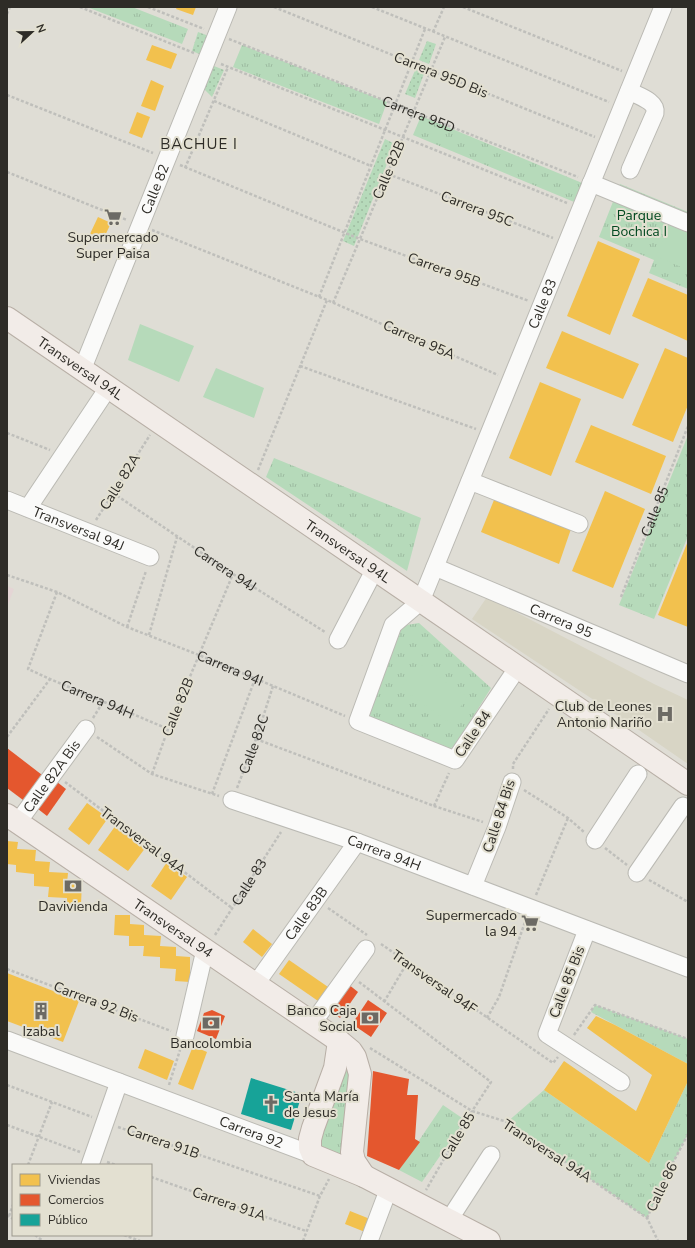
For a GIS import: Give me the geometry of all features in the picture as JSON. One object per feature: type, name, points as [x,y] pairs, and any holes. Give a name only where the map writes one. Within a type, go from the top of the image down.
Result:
[{"type":"main road","name":"Transversal 94L","points":[[7,318],[688,784]]},
{"type":"main road","name":"Transversal 94","points":[[12,819],[209,944],[255,985],[339,1041],[355,1057],[360,1074],[352,1152],[354,1161],[364,1176]]},
{"type":"main road","points":[[313,1155],[310,1148],[312,1128],[335,1068],[339,1041]]},
{"type":"main road","name":"Carrera 92","points":[[313,1155],[389,1188],[489,1241]]},
{"type":"street","name":"Calle 82","points":[[82,370],[228,7]]},
{"type":"street","name":"Calle 83","points":[[421,601],[663,7]]},
{"type":"street","points":[[630,170],[656,109],[632,83]]},
{"type":"street","points":[[591,183],[688,223]]},
{"type":"street","points":[[28,508],[108,388]]},
{"type":"street","points":[[470,481],[579,524]]},
{"type":"street","name":"Transversal 94J","points":[[7,500],[150,557]]},
{"type":"street","name":"Carrera 95","points":[[435,567],[688,674]]},
{"type":"street","points":[[338,640],[375,569]]},
{"type":"street","points":[[421,601],[393,625],[358,721],[455,760]]},
{"type":"street","name":"Calle 84","points":[[455,760],[518,667]]},
{"type":"street","name":"Calle 82A Bis","points":[[12,819],[54,773],[86,729]]},
{"type":"street","points":[[595,840],[638,774]]},
{"type":"street","name":"Calle 84 Bis","points":[[474,886],[497,827],[512,782]]},
{"type":"street","name":"Carrera 94H","points":[[232,800],[357,842],[688,968]]},
{"type":"street","points":[[637,873],[683,806]]},
{"type":"street","name":"Calle 83B","points":[[255,985],[357,842]]},
{"type":"street","name":"Calle 85 Bis","points":[[566,1045],[547,1034],[587,930]]},
{"type":"street","points":[[312,1024],[370,941]]},
{"type":"street","points":[[185,1036],[209,944]]},
{"type":"street","name":"Carrera 92","points":[[7,1040],[313,1155]]},
{"type":"street","points":[[566,1045],[621,1082]]},
{"type":"street","points":[[92,1161],[119,1082]]},
{"type":"street","points":[[449,1220],[491,1155]]},
{"type":"street","points":[[369,1241],[389,1188]]},
{"type":"path","points":[[7,14],[10,7]]},
{"type":"path","name":"Carrera 95D","points":[[80,7],[580,209]]},
{"type":"path","name":"Carrera 95D","points":[[148,7],[591,183]]},
{"type":"path","name":"Carrera 95D Bis","points":[[274,7],[608,142]]},
{"type":"path","points":[[372,7],[622,107]]},
{"type":"path","points":[[433,32],[444,7]]},
{"type":"path","points":[[463,7],[632,83]]},
{"type":"path","name":"Calle 82B","points":[[319,297],[425,29]]},
{"type":"path","name":"Calle 82B","points":[[334,303],[445,37]]},
{"type":"path","points":[[185,168],[228,67]]},
{"type":"path","points":[[214,101],[371,166]]},
{"type":"path","name":"Carrera 95A","points":[[7,172],[327,300],[511,380]]},
{"type":"path","name":"Carrera 95C","points":[[388,174],[566,244]]},
{"type":"path","name":"Carrera 95B","points":[[347,234],[542,305]]},
{"type":"path","points":[[257,472],[327,300]]},
{"type":"path","points":[[300,366],[489,434]]},
{"type":"path","name":"Calle 85","points":[[621,597],[688,426]]},
{"type":"path","name":"Calle 82A","points":[[88,532],[152,432]]},
{"type":"path","points":[[7,433],[63,456]]},
{"type":"path","name":"Carrera 94J","points":[[113,493],[233,574],[338,640]]},
{"type":"path","points":[[149,635],[177,537]]},
{"type":"path","points":[[127,627],[150,557]]},
{"type":"path","name":"Calle 82B","points":[[152,774],[168,729],[233,574]]},
{"type":"path","name":"Carrera 94I","points":[[7,575],[57,592],[127,627],[199,655],[358,721]]},
{"type":"path","name":"Carrera 94H","points":[[57,592],[28,669],[168,729]]},
{"type":"path","points":[[7,738],[50,679]]},
{"type":"path","points":[[212,794],[255,679]]},
{"type":"path","name":"Calle 82C","points":[[232,800],[256,739],[273,686]]},
{"type":"path","name":"Calle 84 Bis","points":[[512,782],[513,764],[550,707]]},
{"type":"path","points":[[86,729],[152,774],[232,800]]},
{"type":"path","points":[[256,739],[434,806],[497,827]]},
{"type":"path","name":"Calle 84","points":[[434,806],[455,760]]},
{"type":"path","name":"Transversal 94A","points":[[54,773],[232,908]]},
{"type":"path","name":"Calle 83","points":[[209,944],[288,819]]},
{"type":"path","name":"Transversal 94F","points":[[316,899],[370,941],[407,963],[553,1063],[566,1045]]},
{"type":"path","points":[[348,974],[384,1002],[407,963]]},
{"type":"path","name":"Carrera 92 Bis","points":[[7,969],[185,1036]]},
{"type":"path","name":"Calle 85","points":[[384,1002],[491,1082],[472,1111],[426,1190]]},
{"type":"path","points":[[566,1045],[595,1005],[688,1039]]},
{"type":"path","points":[[164,1099],[185,1036]]},
{"type":"path","name":"Transversal 94A","points":[[366,1045],[472,1111],[507,1122],[646,1218],[658,1241]]},
{"type":"path","name":"Carrera 91B","points":[[7,1085],[105,1122],[320,1196]]},
{"type":"path","points":[[28,1164],[52,1102]]},
{"type":"path","points":[[7,1125],[39,1137],[92,1161],[110,1164]]},
{"type":"path","name":"Calle 86","points":[[646,1218],[666,1176],[688,1136]]},
{"type":"path","points":[[302,1241],[320,1196],[337,1165]]},
{"type":"path","name":"Carrera 91A","points":[[152,1177],[306,1231]]},
{"type":"path","points":[[127,1236],[140,1241]]},
{"type":"shaded area","points":[[7,586],[14,589],[7,607]]},
{"type":"shaded area","points":[[487,597],[654,684],[688,700],[688,764],[472,619]]},
{"type":"green space","points":[[87,7],[132,7],[188,29],[182,44]]},
{"type":"green space","points":[[198,32],[209,36],[202,55],[192,51]]},
{"type":"green space","points":[[427,41],[436,44],[429,64],[419,60]]},
{"type":"green space","points":[[242,45],[387,102],[379,124],[233,67]]},
{"type":"green space","points":[[214,66],[224,70],[212,97],[204,89]]},
{"type":"green space","points":[[416,68],[425,71],[415,98],[405,94]]},
{"type":"green space","points":[[421,116],[587,185],[579,204],[413,135]]},
{"type":"green space","points":[[385,139],[395,144],[354,246],[343,241]]},
{"type":"green space","name":"Parque Bochica I","points":[[620,184],[688,212],[688,289],[649,273],[654,260],[599,237]]},
{"type":"green space","points":[[671,222],[688,229],[688,270],[656,256]]},
{"type":"green space","points":[[140,324],[194,346],[179,382],[128,360]]},
{"type":"green space","points":[[216,368],[264,388],[254,418],[203,397]]},
{"type":"green space","points":[[688,435],[688,536],[654,619],[619,605]]},
{"type":"green space","points":[[274,458],[421,518],[407,571],[266,477]]},
{"type":"green space","points":[[419,623],[491,688],[456,744],[450,749],[440,752],[377,728],[366,711],[394,627]]},
{"type":"green space","points":[[419,663],[467,697],[450,723],[401,688]]},
{"type":"green space","points":[[595,1005],[688,1039],[688,1064],[591,1012]]},
{"type":"green space","points":[[342,1058],[353,1071],[343,1153],[339,1156],[318,1145]]},
{"type":"green space","points":[[688,1081],[688,1134],[666,1176],[647,1218],[507,1122],[544,1090],[649,1163]]},
{"type":"green space","points":[[443,1105],[465,1120],[422,1182],[399,1170]]},
{"type":"building: Viviendas","points":[[177,7],[196,7],[193,15],[176,9]]},
{"type":"building: Viviendas","points":[[152,45],[177,54],[171,69],[146,60]]},
{"type":"building: Viviendas","points":[[151,80],[164,86],[155,111],[141,106]]},
{"type":"building: Viviendas","points":[[137,112],[150,117],[142,138],[129,133]]},
{"type":"building: Viviendas","points":[[98,217],[111,223],[102,242],[89,236]]},
{"type":"building: Viviendas","points":[[598,241],[640,259],[610,335],[567,316]]},
{"type":"building: Viviendas","points":[[648,278],[688,295],[688,341],[632,316]]},
{"type":"building: Viviendas","points":[[562,331],[639,364],[623,399],[546,368]]},
{"type":"building: Viviendas","points":[[665,348],[688,358],[688,405],[673,442],[632,425]]},
{"type":"building: Viviendas","points":[[540,382],[581,399],[551,476],[509,458]]},
{"type":"building: Viviendas","points":[[591,425],[666,456],[651,494],[575,462]]},
{"type":"building: Viviendas","points":[[605,491],[645,509],[613,588],[572,571]]},
{"type":"building: Viviendas","points":[[496,495],[572,526],[559,564],[481,532]]},
{"type":"building: Viviendas","points":[[688,541],[688,627],[658,615]]},
{"type":"building: Viviendas","points":[[87,803],[108,818],[89,845],[68,829]]},
{"type":"building: Viviendas","points":[[116,825],[146,847],[128,871],[98,850]]},
{"type":"building: Viviendas","points":[[7,841],[18,842],[17,849],[36,850],[35,861],[50,862],[49,872],[68,873],[67,883],[82,883],[81,904],[67,904],[67,898],[48,897],[49,887],[34,886],[34,874],[16,872],[16,865],[7,864]]},
{"type":"building: Viviendas","points":[[167,862],[187,877],[171,900],[151,886]]},
{"type":"building: Viviendas","points":[[115,915],[130,915],[130,924],[144,925],[144,935],[161,936],[160,946],[176,947],[176,956],[190,957],[190,982],[175,981],[176,969],[160,968],[160,957],[143,956],[144,946],[129,946],[129,936],[114,935]]},
{"type":"building: Viviendas","points":[[253,929],[272,944],[262,957],[243,942]]},
{"type":"building: Viviendas","points":[[289,960],[331,989],[321,1003],[279,974]]},
{"type":"building: Viviendas","name":"Izabal","points":[[7,973],[79,1001],[63,1042],[7,1021]]},
{"type":"building: Viviendas","points":[[596,1016],[688,1064],[688,1081],[649,1163],[544,1090],[564,1061],[636,1111],[652,1075],[587,1028]]},
{"type":"building: Viviendas","points":[[193,1046],[207,1052],[193,1090],[178,1084]]},
{"type":"building: Viviendas","points":[[145,1049],[174,1061],[167,1080],[138,1068]]},
{"type":"building: Viviendas","points":[[350,1211],[370,1219],[365,1232],[345,1224]]},
{"type":"building: Comercios","points":[[7,748],[46,778],[27,803],[7,788]]},
{"type":"building: Comercios","points":[[57,782],[66,789],[47,816],[38,809]]},
{"type":"building: Comercios","points":[[348,984],[358,992],[340,1018],[330,1010]]},
{"type":"building: Comercios","name":"Banco Caja Social","points":[[368,1000],[387,1013],[371,1037],[352,1024]]},
{"type":"building: Comercios","name":"Bancolombia","points":[[212,1010],[225,1016],[216,1039],[197,1031],[204,1013]]},
{"type":"building: Comercios","points":[[373,1071],[409,1079],[407,1095],[418,1095],[415,1139],[420,1142],[399,1170],[367,1156]]},
{"type":"building: Público","name":"Santa María de Jesus","points":[[251,1078],[302,1094],[291,1130],[241,1114]]},
{"type":"place","name":"Supermercado Super Paisa","points":[[113,217]]},
{"type":"place","name":"Club de Leones Antonio Nariño","points":[[665,714]]},
{"type":"place","name":"Davivienda","points":[[73,886]]},
{"type":"place","name":"Supermercado la 94","points":[[530,923]]},
{"type":"place","name":"Izabal","points":[[41,1011]]},
{"type":"place","name":"Banco Caja Social","points":[[370,1018]]},
{"type":"place","name":"Bancolombia","points":[[211,1023]]},
{"type":"place","name":"Santa María de Jesus","points":[[271,1104]]},
{"type":"district","name":"BACHUE I","points":[[199,144]]}]
